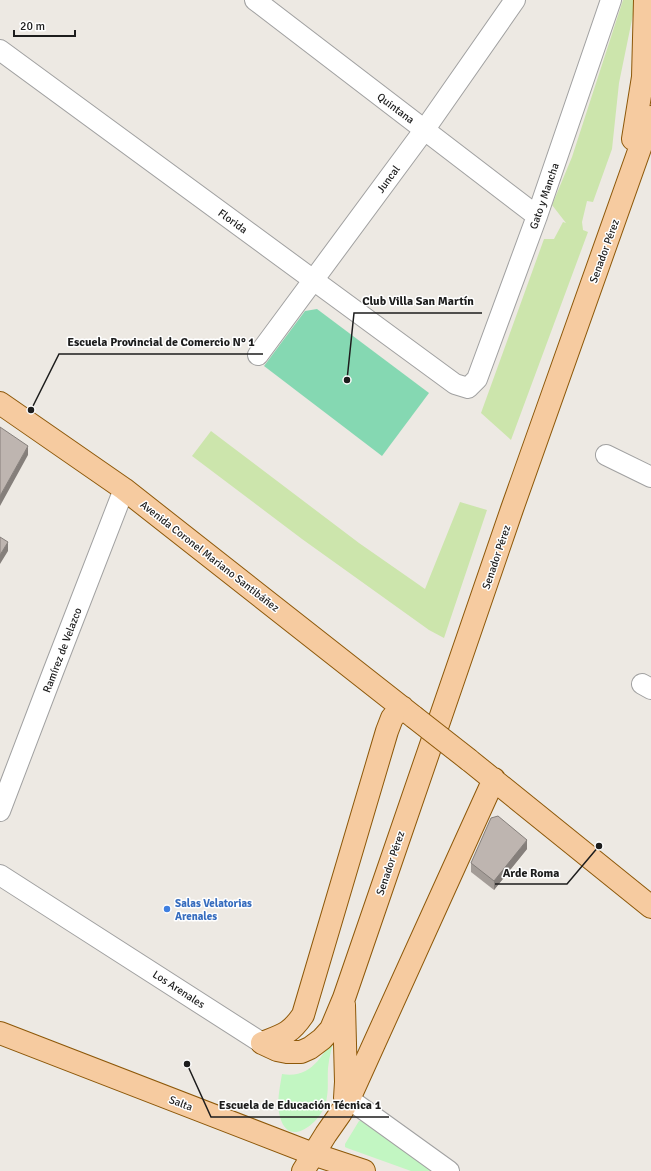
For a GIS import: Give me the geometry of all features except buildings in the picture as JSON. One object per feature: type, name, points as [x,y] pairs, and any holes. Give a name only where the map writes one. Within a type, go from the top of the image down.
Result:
[{"type":"main road","points":[[626,191],[643,77],[645,0]]},
{"type":"main road","name":"Senador Pérez","points":[[344,998],[512,509],[651,117]]},
{"type":"main road","points":[[626,191],[651,155]]},
{"type":"main road","name":"Avenida Coronel Mariano Santibáñez","points":[[0,402],[124,489],[494,779],[651,907]]},
{"type":"main road","points":[[262,1043],[285,1034],[295,1026],[303,1015],[387,731],[392,718],[408,712]]},
{"type":"main road","points":[[308,1163],[345,1107],[494,779]]},
{"type":"main road","points":[[344,998],[346,1082],[345,1107]]},
{"type":"main road","name":"Los Arenales","points":[[262,1043],[277,1050],[287,1052],[301,1052],[310,1048],[322,1039],[331,1029],[344,998]]},
{"type":"main road","name":"Salta","points":[[0,1033],[308,1163],[364,1171]]},
{"type":"street","name":"Quintana","points":[[255,0],[537,216]]},
{"type":"street","name":"Juncal","points":[[258,355],[424,129],[515,0]]},
{"type":"street","name":"Gato y Mancha","points":[[468,388],[477,379],[537,216],[611,0]]},
{"type":"street","name":"Florida","points":[[0,50],[455,384],[468,388]]},
{"type":"street","points":[[606,455],[651,477]]},
{"type":"street","name":"Ramírez de Velazco","points":[[0,812],[124,489]]},
{"type":"street","name":"Los Arenales","points":[[0,875],[262,1043]]},
{"type":"street","points":[[345,1107],[450,1171]]},
{"type":"green space","points":[[623,0],[636,0],[619,83],[612,149],[593,202],[587,201],[582,222],[583,230],[588,232],[511,440],[481,413],[544,239],[554,239],[563,222],[566,223],[552,205],[572,157]]},
{"type":"green space","points":[[317,309],[429,393],[382,456],[264,366],[305,311]]},
{"type":"green space","points":[[211,431],[359,543],[425,589],[460,502],[487,510],[444,638],[429,630],[302,539],[192,456]]},
{"type":"green space","points":[[336,1032],[329,1059],[327,1094],[323,1110],[308,1127],[301,1131],[289,1131],[284,1126],[280,1117],[278,1106],[282,1074],[292,1075],[309,1069],[321,1057]]},
{"type":"green space","points":[[359,1121],[432,1171],[411,1171],[345,1147],[345,1144]]},
{"type":"place","name":"Club Villa San Martín","points":[[347,380]]},
{"type":"place","name":"Escuela Provincial de Comercio N° 1","points":[[31,410]]},
{"type":"place","name":"Arde Roma","points":[[599,846]]},
{"type":"place","name":"Salas Velatorias Arenales","points":[[167,909]]},
{"type":"place","name":"Escuela de Educación Técnica 1","points":[[187,1064]]}]
